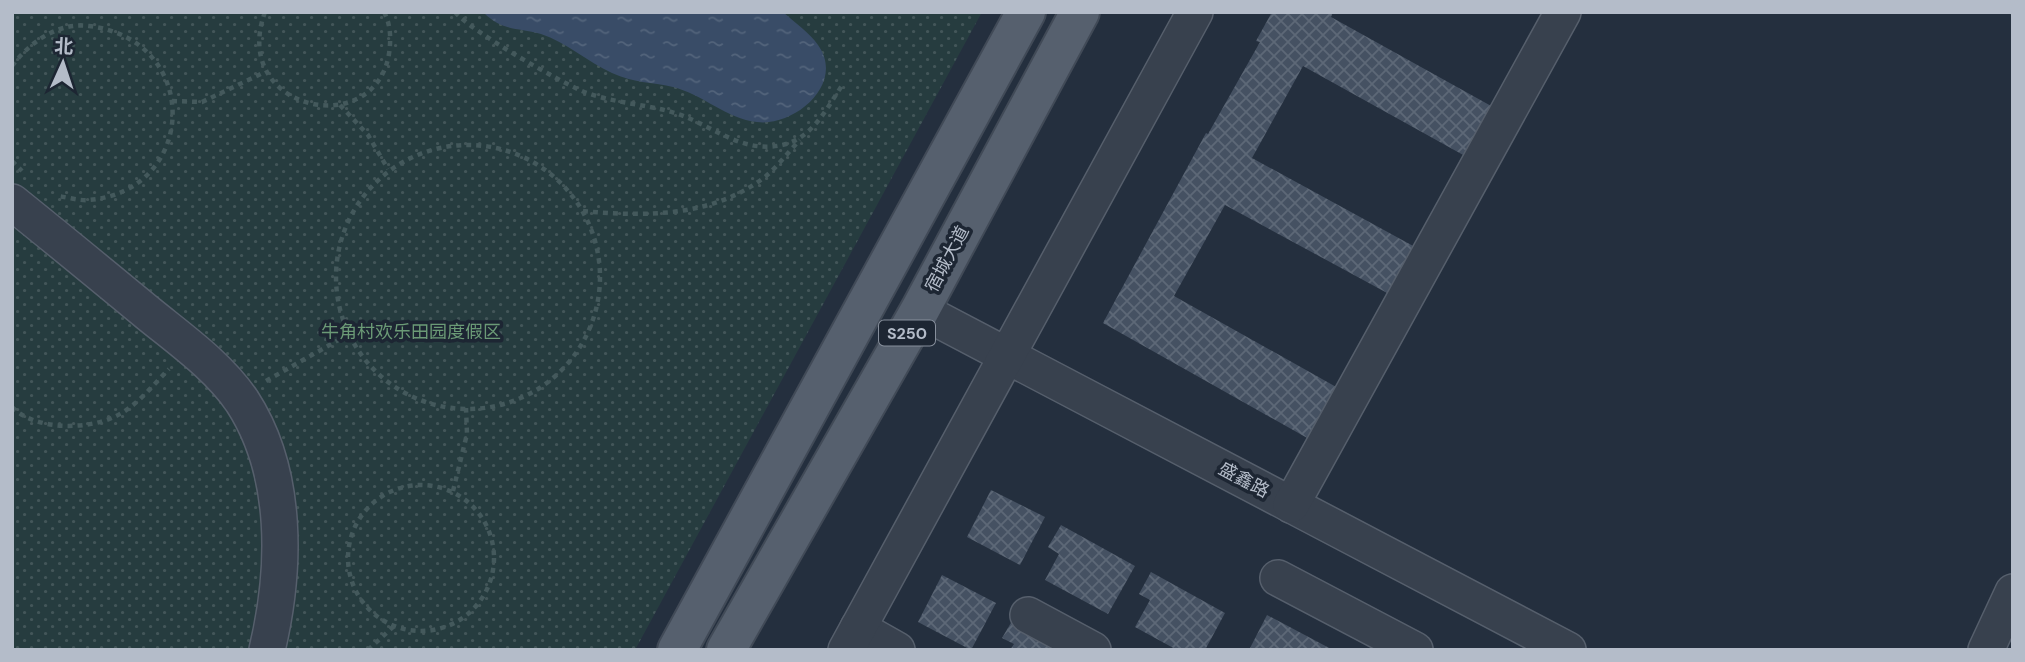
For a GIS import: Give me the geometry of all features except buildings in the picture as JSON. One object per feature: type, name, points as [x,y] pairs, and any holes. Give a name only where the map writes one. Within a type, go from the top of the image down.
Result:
[{"type":"main road","name":"S250","points":[[677,650],[1026,12]]},
{"type":"main road","name":"宿城大道","points":[[726,650],[920,310],[1080,12]]},
{"type":"street","points":[[897,650],[852,639],[1195,12]]},
{"type":"street","points":[[1291,505],[1563,12]]},
{"type":"street","points":[[22,192],[221,375],[242,401],[256,428],[270,468],[277,509],[277,607],[267,650]]},
{"type":"street","name":"盛鑫路","points":[[920,310],[1568,650]]},
{"type":"street","points":[[1278,578],[1415,650]]},
{"type":"street","points":[[1986,650],[2013,592]]},
{"type":"street","points":[[1028,615],[1093,650]]},
{"type":"path","points":[[265,12],[259,29],[259,51],[265,71],[278,89],[296,101],[317,107],[340,105],[360,97],[377,82],[387,62],[391,40],[384,12]]},
{"type":"path","points":[[455,12],[491,39],[583,91],[678,114],[724,138],[759,147],[786,144],[803,136]]},
{"type":"path","points":[[12,66],[25,48],[51,32],[80,25],[110,29],[137,41],[157,61],[169,85],[174,112],[170,139],[157,163],[138,183],[114,196],[87,200],[57,196],[48,191]]},
{"type":"path","points":[[12,51],[19,57]]},
{"type":"path","points":[[172,102],[202,102],[265,71]]},
{"type":"path","points":[[583,211],[635,216],[688,210],[737,194],[767,175],[814,126],[843,84]]},
{"type":"path","points":[[340,105],[368,135],[388,169]]},
{"type":"path","points":[[476,145],[519,155],[556,178],[583,211],[598,252],[600,295],[587,337],[561,372],[524,397],[482,409],[438,407],[397,390],[364,360],[342,322],[334,279],[341,236],[362,197],[388,169],[433,149],[476,145]]},
{"type":"path","points":[[12,161],[22,192]]},
{"type":"path","points":[[242,401],[264,382],[349,334]]},
{"type":"path","points":[[12,407],[50,425],[93,424],[117,416],[137,401],[190,347]]},
{"type":"path","points":[[453,491],[467,434],[466,408]]},
{"type":"path","points":[[428,485],[453,491],[473,506],[488,526],[495,551],[493,576],[482,599],[465,617],[442,628],[417,631],[394,626],[366,605],[349,575],[348,552],[353,529],[375,502],[405,486],[428,485]]},
{"type":"path","points":[[368,650],[394,626]]},
{"type":"green space","name":"牛角村欢乐田园度假区","points":[[12,12],[982,12],[635,650],[12,650]]},
{"type":"water","points":[[483,12],[783,12],[818,45],[825,60],[825,74],[821,88],[800,110],[786,118],[757,122],[735,116],[684,90],[620,76],[550,38],[504,26]]}]
